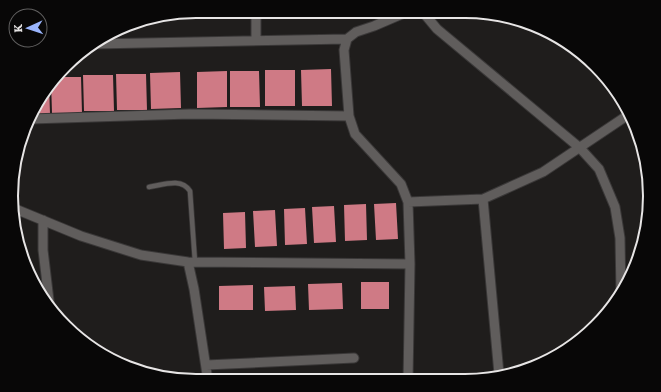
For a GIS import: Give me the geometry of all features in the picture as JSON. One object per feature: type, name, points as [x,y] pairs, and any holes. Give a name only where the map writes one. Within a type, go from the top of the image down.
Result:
[{"type":"street","points":[[256,18],[256,40]]},
{"type":"street","points":[[393,18],[356,32],[347,39],[344,50],[349,116],[355,134],[401,184],[408,202],[410,264],[408,374]]},
{"type":"street","points":[[428,18],[437,29],[580,148],[599,170],[615,207],[620,238],[621,282]]},
{"type":"street","points":[[104,44],[347,39]]},
{"type":"street","points":[[35,119],[190,114],[349,116]]},
{"type":"street","points":[[408,202],[483,199],[543,172],[625,117]]},
{"type":"street","points":[[483,199],[498,371]]},
{"type":"street","points":[[18,210],[81,236],[141,255],[191,262],[410,264]]},
{"type":"street","points":[[43,220],[43,250],[48,296]]},
{"type":"street","points":[[191,262],[207,374]]},
{"type":"street","points":[[206,365],[354,358]]},
{"type":"lane","points":[[149,187],[177,182],[184,184],[190,191],[191,262]]},
{"type":"building","points":[[331,69],[332,106],[302,106],[301,70]]},
{"type":"building","points":[[265,70],[295,70],[295,106],[265,106]]},
{"type":"building","points":[[227,71],[227,107],[197,108],[197,72]]},
{"type":"building","points":[[230,71],[259,71],[260,107],[230,107]]},
{"type":"building","points":[[180,72],[181,108],[151,109],[150,73]]},
{"type":"building","points":[[116,74],[146,74],[147,110],[117,110]]},
{"type":"building","points":[[83,75],[113,75],[114,111],[84,111]]},
{"type":"building","points":[[64,77],[81,77],[82,113],[52,113],[51,93],[62,79]]},
{"type":"building","points":[[49,95],[50,114],[38,114]]},
{"type":"building","points":[[396,203],[398,239],[376,240],[374,204]]},
{"type":"building","points":[[366,204],[367,240],[345,241],[344,205]]},
{"type":"building","points":[[334,206],[336,242],[314,243],[312,207]]},
{"type":"building","points":[[305,208],[307,244],[285,245],[284,209]]},
{"type":"building","points":[[275,210],[277,246],[255,247],[253,211]]},
{"type":"building","points":[[245,212],[246,248],[224,249],[223,213]]},
{"type":"building","points":[[361,282],[389,282],[389,309],[361,309]]},
{"type":"building","points":[[342,283],[343,309],[309,310],[308,284]]},
{"type":"building","points":[[253,285],[253,310],[219,310],[219,286]]},
{"type":"building","points":[[295,286],[296,310],[265,311],[264,287]]}]
